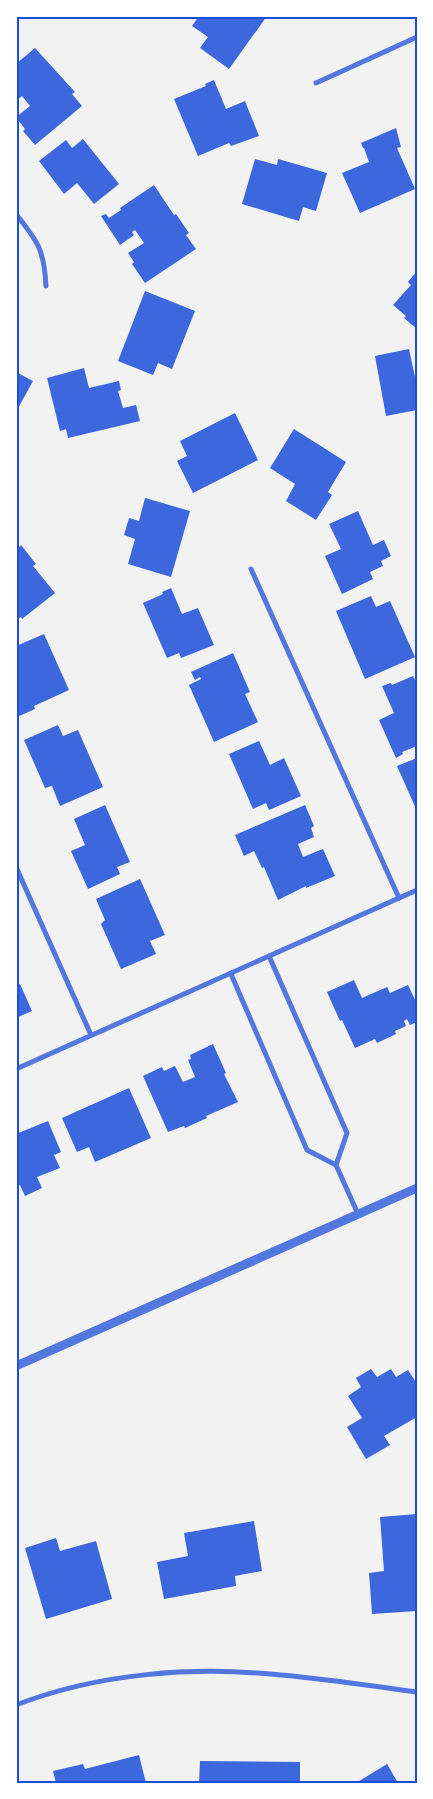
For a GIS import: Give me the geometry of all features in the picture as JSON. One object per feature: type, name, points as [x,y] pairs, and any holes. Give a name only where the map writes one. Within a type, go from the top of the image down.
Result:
[{"type":"street","points":[[316,83],[417,38]]},
{"type":"street","points":[[16,214],[35,238],[43,253],[46,286]]},
{"type":"street","points":[[251,569],[399,898]]},
{"type":"street","points":[[16,867],[91,1035]]},
{"type":"street","points":[[16,1069],[417,890]]},
{"type":"street","points":[[269,956],[347,1133],[336,1165]]},
{"type":"street","points":[[231,974],[307,1150],[336,1165],[358,1214]]},
{"type":"street","points":[[16,1366],[417,1188]]},
{"type":"street","points":[[16,1705],[55,1692],[96,1682],[179,1672],[225,1671],[281,1674],[417,1692]]},
{"type":"building","points":[[199,16],[267,16],[229,69],[200,48],[208,37],[192,26]]},
{"type":"building","points":[[35,48],[75,92],[72,94],[82,106],[35,145],[23,131],[25,129],[16,117],[30,106],[22,96],[16,101],[16,64]]},
{"type":"building","points":[[214,80],[226,109],[245,101],[259,136],[231,146],[229,143],[198,156],[174,99],[206,86],[205,84]]},
{"type":"building","points":[[396,128],[401,147],[397,148],[415,189],[360,213],[342,173],[369,162],[361,143]]},
{"type":"building","points":[[83,139],[119,184],[94,204],[77,183],[64,194],[39,161],[66,140],[72,148]]},
{"type":"building","points":[[255,159],[277,165],[278,159],[327,173],[316,211],[303,207],[299,221],[242,204]]},
{"type":"building","points":[[154,185],[174,215],[176,214],[189,233],[186,235],[196,249],[145,283],[132,264],[134,262],[128,253],[144,243],[135,230],[132,232],[134,235],[120,245],[101,216],[106,214],[109,218],[121,210],[120,208]]},
{"type":"building","points":[[417,271],[417,329],[393,305],[411,285],[408,282]]},
{"type":"building","points":[[145,291],[195,311],[172,369],[158,363],[153,375],[118,361]]},
{"type":"building","points":[[409,349],[415,377],[417,376],[417,410],[386,416],[375,356]]},
{"type":"building","points":[[84,368],[89,388],[119,381],[121,390],[118,391],[123,408],[136,405],[140,421],[68,438],[66,429],[60,431],[47,378]]},
{"type":"building","points":[[16,372],[33,381],[16,412]]},
{"type":"building","points":[[235,413],[258,460],[193,493],[177,461],[187,456],[180,441]]},
{"type":"building","points":[[294,429],[346,462],[328,492],[332,495],[316,520],[286,501],[295,484],[270,468]]},
{"type":"building","points":[[145,498],[190,511],[171,577],[128,564],[135,539],[124,535],[129,518],[139,521]]},
{"type":"building","points":[[358,511],[373,545],[384,540],[391,556],[381,561],[383,566],[370,572],[373,579],[342,594],[325,556],[341,549],[329,524]]},
{"type":"building","points":[[16,542],[20,547],[21,545],[36,564],[33,566],[55,593],[22,619],[21,617],[16,620]]},
{"type":"building","points":[[171,588],[182,614],[198,608],[214,645],[181,658],[179,653],[167,658],[143,603],[163,594],[162,592]]},
{"type":"building","points":[[371,596],[376,607],[390,601],[415,657],[365,679],[336,611]]},
{"type":"building","points":[[44,634],[69,690],[34,706],[35,709],[17,717],[18,719],[16,720],[16,646]]},
{"type":"building","points":[[233,653],[250,692],[245,694],[258,722],[214,742],[189,685],[201,679],[200,677],[195,680],[191,672]]},
{"type":"building","points":[[413,676],[417,684],[417,746],[402,752],[403,754],[396,758],[379,720],[394,713],[382,686],[391,683],[392,685]]},
{"type":"building","points":[[58,725],[63,736],[78,730],[103,787],[60,806],[52,786],[45,788],[24,740]]},
{"type":"building","points":[[259,741],[270,765],[284,758],[301,796],[269,810],[266,803],[253,809],[229,754]]},
{"type":"building","points":[[417,758],[417,811],[397,766]]},
{"type":"building","points":[[105,805],[130,862],[117,867],[120,874],[88,889],[71,851],[85,845],[74,819]]},
{"type":"building","points":[[305,805],[314,826],[311,828],[314,837],[298,844],[303,857],[323,849],[335,876],[306,888],[306,886],[278,900],[264,867],[262,868],[254,851],[244,856],[235,835]]},
{"type":"building","points":[[140,879],[165,935],[150,941],[156,954],[121,969],[101,924],[105,920],[96,899]]},
{"type":"building","points":[[354,980],[362,998],[387,987],[390,993],[408,985],[417,1004],[417,1022],[410,1025],[407,1019],[404,1021],[406,1026],[395,1031],[396,1034],[377,1043],[375,1039],[355,1048],[327,992]]},
{"type":"building","points":[[20,984],[32,1011],[16,1018],[16,986]]},
{"type":"building","points":[[213,1044],[226,1073],[224,1074],[238,1102],[206,1116],[207,1118],[185,1128],[184,1126],[168,1132],[143,1076],[162,1067],[164,1071],[175,1066],[183,1082],[195,1077],[188,1060],[191,1059],[190,1055]]},
{"type":"building","points":[[129,1088],[151,1138],[95,1162],[89,1147],[77,1152],[62,1118]]},
{"type":"building","points":[[48,1121],[61,1152],[54,1155],[60,1168],[37,1177],[42,1188],[25,1196],[20,1185],[16,1187],[16,1134]]},
{"type":"building","points":[[371,1369],[377,1377],[391,1369],[396,1377],[408,1370],[417,1384],[417,1417],[384,1436],[390,1445],[366,1459],[347,1427],[362,1418],[348,1396],[361,1387],[356,1378]]},
{"type":"building","points":[[417,1514],[417,1611],[372,1614],[369,1573],[384,1571],[380,1517]]},
{"type":"building","points":[[254,1521],[262,1571],[235,1576],[236,1586],[164,1599],[157,1562],[188,1556],[184,1533]]},
{"type":"building","points":[[56,1538],[60,1551],[96,1541],[112,1599],[46,1619],[25,1548]]},
{"type":"building","points":[[139,1755],[146,1783],[56,1783],[53,1771],[83,1764],[85,1769]]},
{"type":"building","points":[[200,1761],[300,1762],[300,1783],[199,1783]]},
{"type":"building","points":[[387,1764],[398,1783],[356,1783]]}]
